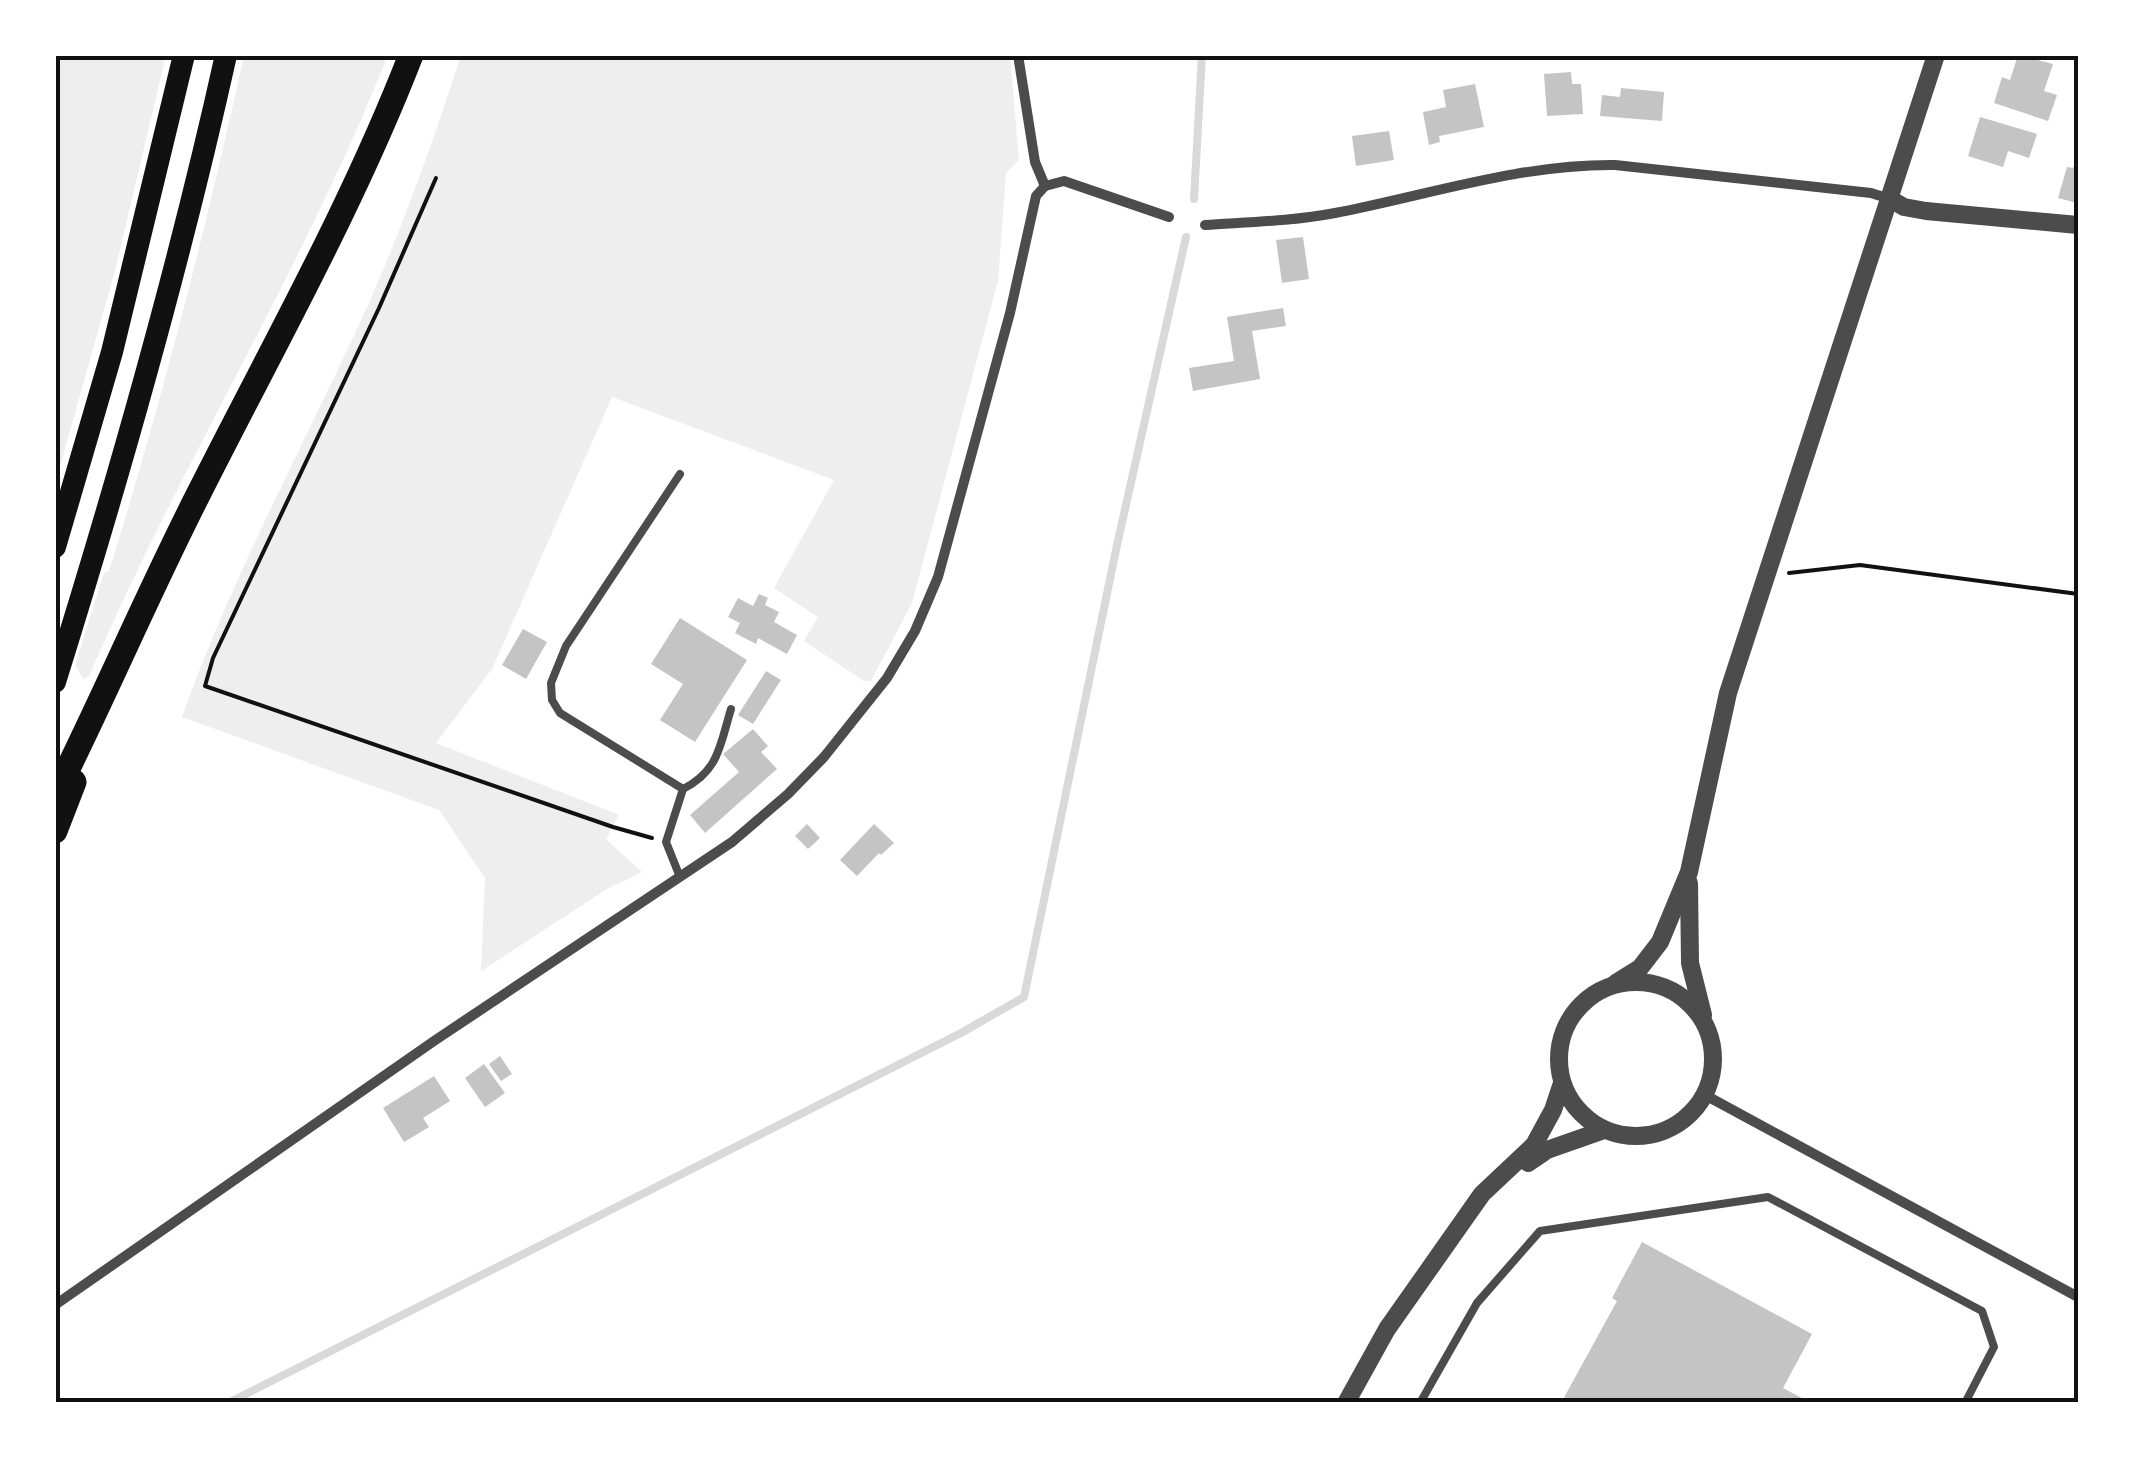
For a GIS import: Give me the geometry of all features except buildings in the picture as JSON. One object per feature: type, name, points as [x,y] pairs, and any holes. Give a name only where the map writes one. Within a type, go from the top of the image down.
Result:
[{"type":"highway","points":[[55,795],[198,494],[355,186],[411,55]]},
{"type":"highway","points":[[55,831],[104,697]]},
{"type":"main road","points":[[55,547],[112,352],[184,55]]},
{"type":"main road","points":[[55,682],[153,356],[226,55]]},
{"type":"street","points":[[1018,55],[1035,162],[1045,186]]},
{"type":"street","points":[[1689,872],[1690,963],[1713,1048],[1713,1072],[1705,1095],[1691,1114],[1672,1128],[1650,1136],[1604,1130],[1571,1103],[1558,1062],[1560,1042],[1567,1022],[1588,998],[1640,968],[1660,942],[1689,872],[1728,693],[1936,55]]},
{"type":"street","points":[[1205,225],[1331,214],[1519,173],[1584,164],[1871,193],[1904,207],[1926,211],[2078,225]]},
{"type":"street","points":[[55,1305],[434,1041],[732,842],[788,794],[824,757],[886,678],[915,631],[938,577],[1010,313],[1034,202],[1045,186],[1064,181],[1169,217]]},
{"type":"street","points":[[1616,984],[1658,984],[1678,993],[1706,1025]]},
{"type":"street","points":[[1346,1403],[1387,1329],[1482,1194],[1534,1146],[1562,1083]]},
{"type":"street","points":[[1705,1095],[2078,1297]]},
{"type":"street","points":[[1482,1194],[1547,1150],[1604,1130]]},
{"type":"lane","points":[[680,474],[566,646],[551,684],[552,700],[560,714],[683,789]]},
{"type":"lane","points":[[680,877],[666,842],[683,789],[701,780],[713,766],[731,709]]},
{"type":"lane","points":[[1420,1403],[1478,1303],[1540,1232],[1768,1197],[1982,1310],[1994,1347],[1965,1403]]},
{"type":"path","points":[[436,178],[379,308],[213,658],[205,686],[612,827],[666,842]]},
{"type":"path","points":[[1769,574],[1860,564],[2078,594]]},
{"type":"shaded area","points":[[55,55],[166,55],[115,271],[55,484]]},
{"type":"shaded area","points":[[244,55],[388,55],[318,213],[162,520],[89,676],[83,679],[75,665],[104,573],[109,571],[165,379]]},
{"type":"shaded area","points":[[461,55],[1010,55],[1019,160],[1006,173],[998,281],[912,603],[871,681],[864,681],[804,641],[818,617],[774,588],[834,480],[612,397],[492,669],[436,743],[619,815],[606,839],[642,872],[607,889],[481,971],[485,878],[439,810],[182,717],[243,568],[387,260]]},
{"type":"waterway","points":[[1194,199],[1202,55]]},
{"type":"waterway","points":[[228,1403],[961,1033],[1024,997],[1117,545],[1186,237]]}]
